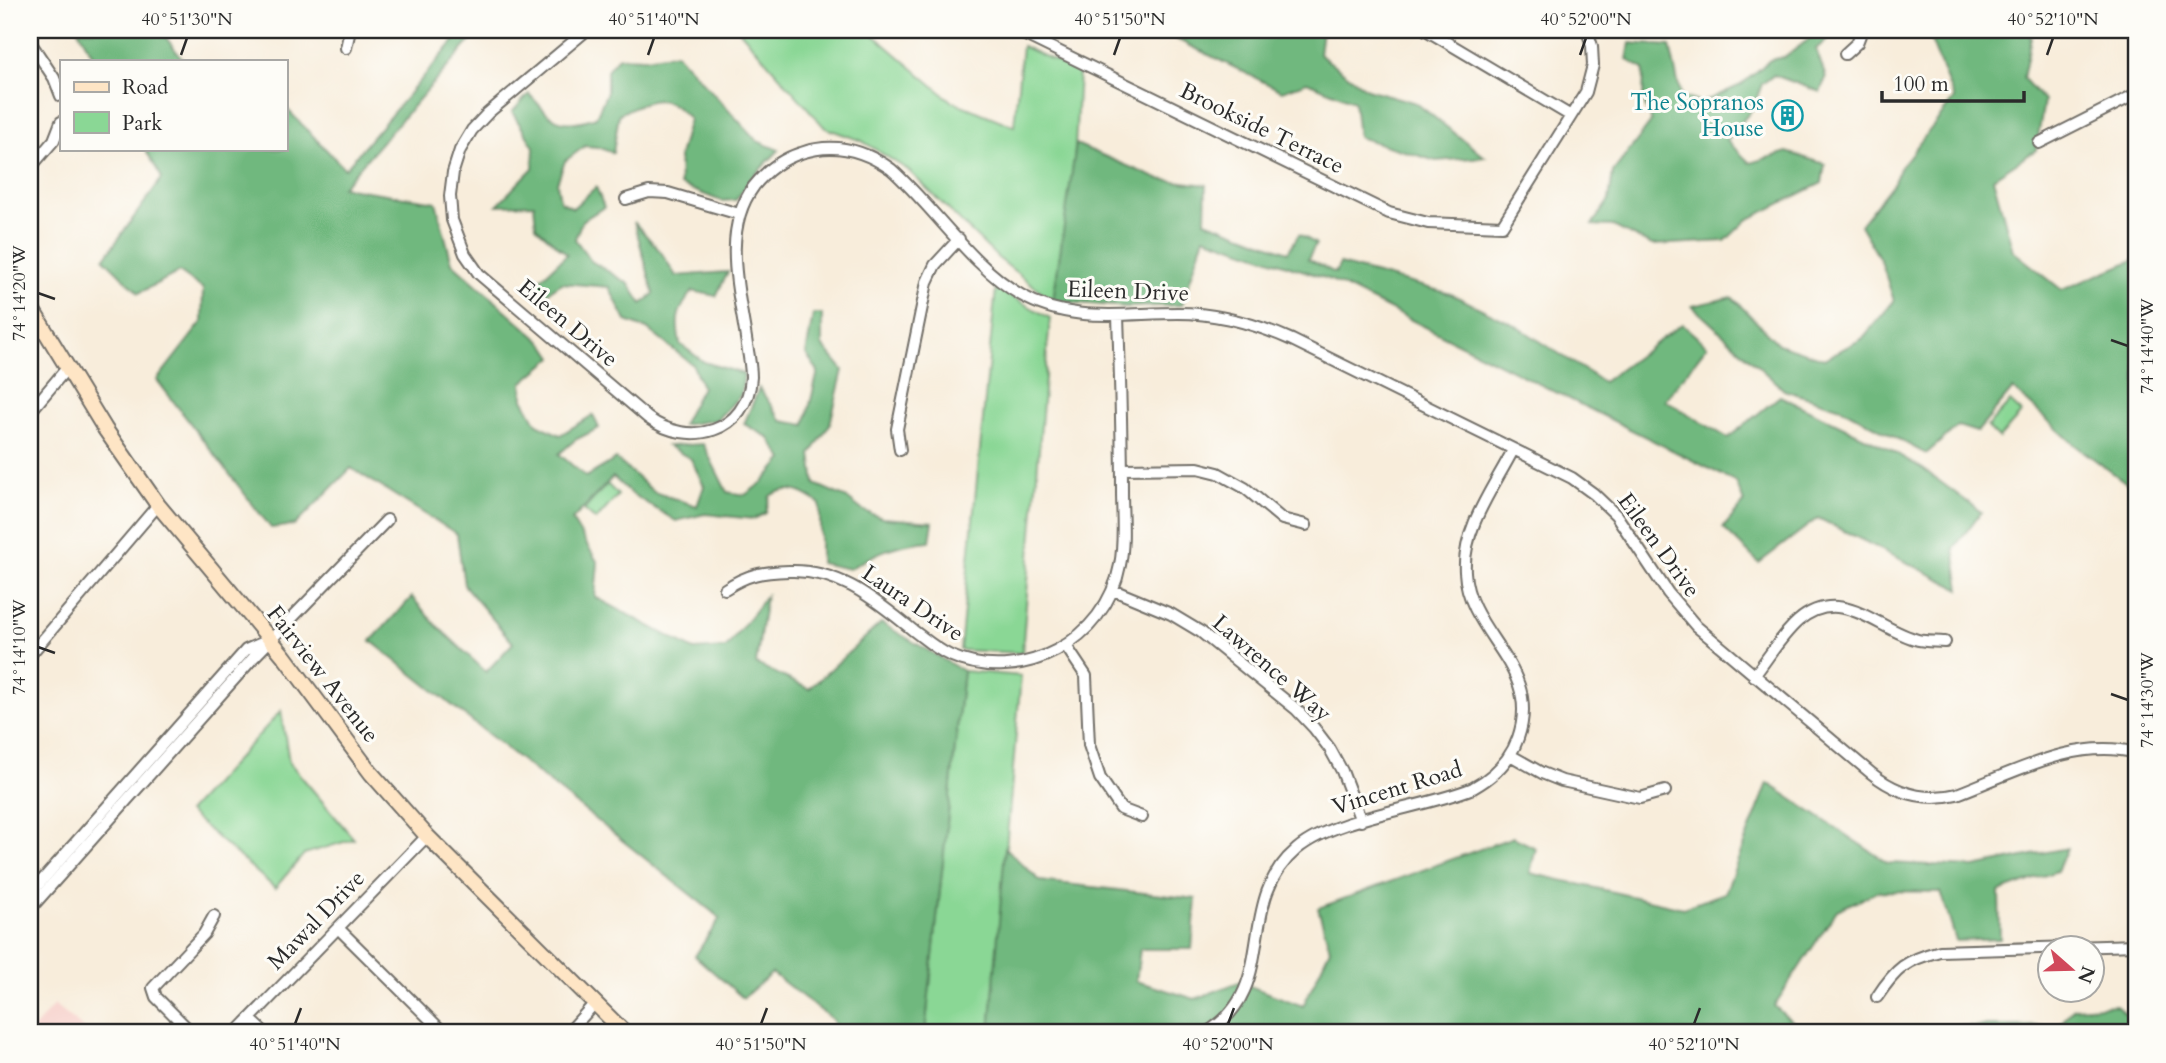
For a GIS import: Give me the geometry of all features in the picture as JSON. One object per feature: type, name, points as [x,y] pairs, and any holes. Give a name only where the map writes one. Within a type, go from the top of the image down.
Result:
[{"type":"main road","name":"Fairview Avenue","points":[[30,306],[127,463],[158,505],[313,693],[371,773],[427,836],[625,1033]]},
{"type":"street","points":[[345,48],[350,30]]},
{"type":"street","name":"Eileen Drive","points":[[587,30],[488,113],[472,130],[460,150],[451,184],[452,220],[465,254],[479,274],[655,423],[678,433],[704,433],[719,428],[733,417],[744,403],[750,387],[751,369],[734,256],[739,214],[750,191],[775,166],[805,151],[839,148],[872,157],[891,169],[1000,281],[1034,302],[1071,313],[1118,316],[1195,314],[1229,318],[1261,327],[1572,478],[1605,504],[1625,527],[1685,615],[1754,676],[1879,779],[1895,789],[1921,798],[1940,797],[2082,749],[2106,748],[2136,753]]},
{"type":"street","name":"Brookside Terrace","points":[[1015,30],[1372,206],[1428,223],[1502,226],[1572,116]]},
{"type":"street","points":[[1426,30],[1572,116],[1586,92],[1592,74],[1593,56],[1587,30]]},
{"type":"street","points":[[1845,54],[1857,43],[1862,30]]},
{"type":"street","points":[[30,43],[54,78],[60,93]]},
{"type":"street","points":[[2039,143],[2136,94]]},
{"type":"street","points":[[30,169],[54,140],[60,125]]},
{"type":"street","points":[[626,199],[649,192],[668,193],[739,214]]},
{"type":"street","points":[[900,450],[897,429],[927,282],[936,265],[959,239]]},
{"type":"street","name":"Laura Drive","points":[[724,589],[746,576],[793,571],[829,576],[866,593],[938,649],[961,660],[986,665],[1024,663],[1066,646],[1095,619],[1112,590],[1122,552],[1118,316]]},
{"type":"street","points":[[30,412],[68,368]]},
{"type":"street","name":"Vincent Road","points":[[1206,1033],[1224,1020],[1244,994],[1253,964],[1263,901],[1279,868],[1295,851],[1315,837],[1473,788],[1490,778],[1510,755],[1521,727],[1523,708],[1520,689],[1509,662],[1471,603],[1465,561],[1471,531],[1513,450]]},
{"type":"street","points":[[1122,469],[1187,467],[1209,470],[1237,482],[1282,519],[1306,525]]},
{"type":"street","points":[[30,655],[158,505]]},
{"type":"street","points":[[30,894],[178,734],[387,520]]},
{"type":"street","name":"Lawrence Way","points":[[1112,590],[1156,607],[1193,627],[1296,709],[1330,749],[1342,771],[1361,821]]},
{"type":"street","points":[[1754,676],[1800,620],[1824,608],[1848,608],[1917,640],[1945,642]]},
{"type":"street","points":[[1066,646],[1086,676],[1089,745],[1100,778],[1121,809],[1142,817]]},
{"type":"street","points":[[1510,755],[1562,781],[1640,798],[1665,791]]},
{"type":"street","points":[[30,909],[96,825]]},
{"type":"street","name":"Mawal Drive","points":[[236,1033],[427,836]]},
{"type":"street","points":[[192,1033],[156,998],[153,988],[204,934],[214,916]]},
{"type":"street","points":[[338,928],[443,1033]]},
{"type":"street","points":[[1877,997],[1899,968],[1940,951],[2136,945]]},
{"type":"street","points":[[568,1033],[594,1004]]},
{"type":"street","points":[[250,1019],[265,1033]]},
{"type":"shaded area","points":[[54,1005],[90,1033],[30,1033]]},
{"type":"green space","points":[[78,30],[160,30],[183,60],[95,60]]},
{"type":"green space","points":[[441,30],[480,30],[342,187],[436,202],[452,263],[545,345],[553,357],[522,383],[523,399],[537,424],[560,435],[593,415],[599,428],[575,440],[559,454],[586,477],[616,459],[654,492],[697,506],[704,486],[691,459],[668,446],[703,444],[727,492],[745,495],[764,481],[783,459],[768,437],[744,424],[759,388],[782,421],[805,425],[818,371],[806,354],[813,314],[822,314],[822,345],[843,370],[830,424],[811,454],[815,484],[882,518],[933,522],[930,541],[888,549],[849,569],[820,563],[820,504],[796,491],[777,492],[770,496],[766,513],[754,519],[705,514],[676,521],[630,493],[613,477],[572,520],[598,563],[595,597],[694,650],[726,648],[766,596],[756,664],[809,689],[881,623],[963,671],[925,1033],[837,1033],[833,1020],[772,973],[743,998],[695,956],[720,918],[371,641],[412,597],[434,623],[486,672],[513,643],[464,585],[457,534],[351,468],[295,525],[271,528],[157,380],[202,322],[203,289],[179,272],[139,293],[104,259],[162,178],[146,150],[287,150],[287,109],[345,169],[455,40]]},
{"type":"green space","points":[[739,30],[868,30],[951,101],[1014,126],[1022,46],[1079,72],[1074,166],[1053,301],[998,258],[908,170],[862,141],[825,128]]},
{"type":"green space","points":[[1158,30],[1322,30],[1319,54],[1367,89],[1416,103],[1485,157],[1436,161],[1358,137],[1354,101],[1307,82],[1282,91]]},
{"type":"green space","points":[[1821,30],[1838,30],[1816,49],[1826,78],[1820,92],[1774,75],[1762,84],[1753,108],[1727,141],[1750,163],[1787,152],[1825,164],[1822,183],[1747,220],[1725,241],[1652,245],[1613,226],[1592,225],[1609,200],[1613,172],[1651,122],[1643,99],[1644,69],[1627,60],[1630,43],[1670,46],[1681,96],[1701,103],[1741,85],[1770,60],[1785,57]]},
{"type":"green space","points":[[1930,30],[2025,30],[2031,38],[2023,78],[2044,101],[2036,150],[1993,178],[2013,251],[2062,290],[2136,259],[2136,490],[2075,445],[2013,389],[1977,432],[1958,426],[1926,454],[1841,408],[1784,390],[1692,306],[1732,297],[1778,344],[1824,359],[1862,339],[1894,301],[1881,261],[1860,225],[1954,99],[1929,35]]},
{"type":"green space","points":[[676,53],[757,141],[779,150],[751,179],[736,200],[721,201],[680,185],[679,156],[689,119],[672,104],[656,100],[619,114],[613,153],[585,146],[565,161],[557,183],[560,201],[573,208],[596,187],[604,207],[582,221],[575,239],[591,261],[629,284],[642,304],[654,294],[634,222],[661,252],[676,276],[728,272],[716,296],[693,291],[681,310],[678,328],[680,344],[704,362],[744,374],[741,395],[716,420],[682,425],[702,387],[693,365],[647,329],[626,321],[609,287],[562,283],[539,298],[532,287],[567,254],[536,227],[534,204],[497,205],[533,168],[534,147],[512,112],[529,94],[558,120],[573,123],[583,121],[596,117],[607,92],[607,70],[618,57],[646,58]]},
{"type":"green space","points":[[1076,144],[1158,179],[1206,185],[1205,221],[1288,252],[1299,234],[1316,244],[1308,259],[1335,273],[1340,264],[1451,294],[1515,325],[1603,382],[1682,324],[1707,346],[1665,400],[1728,438],[1780,396],[1887,448],[1923,469],[1981,512],[1954,548],[1960,589],[1818,518],[1759,563],[1723,528],[1744,503],[1736,482],[1331,280],[1204,237],[1182,305],[1127,307],[1053,301]]},
{"type":"green space","points":[[996,288],[1050,318],[1022,653],[960,650]]},
{"type":"green space","points":[[2010,402],[2022,413],[1999,438],[1987,427]]},
{"type":"green space","points":[[607,484],[618,495],[596,520],[584,510]]},
{"type":"green space","points":[[963,671],[1021,676],[990,1033],[925,1033]]},
{"type":"green space","points":[[281,711],[289,762],[354,839],[304,854],[275,888],[188,812]]},
{"type":"green space","points":[[1768,783],[1888,863],[1974,867],[2067,848],[2057,871],[1999,892],[2000,939],[1956,941],[1941,892],[1878,891],[1837,910],[1774,1006],[1806,1033],[990,1033],[1005,848],[1040,881],[1196,899],[1192,949],[1140,949],[1136,981],[1195,999],[1239,982],[1303,1006],[1330,949],[1318,908],[1513,837],[1536,848],[1530,873],[1683,908],[1725,893]]},
{"type":"green space","points":[[2116,1005],[2136,1022],[2136,1033],[1917,1033],[1921,1026],[2059,1026],[2073,1008]]},
{"type":"place","name":"The Sopranos House","points":[[1787,115]]}]
